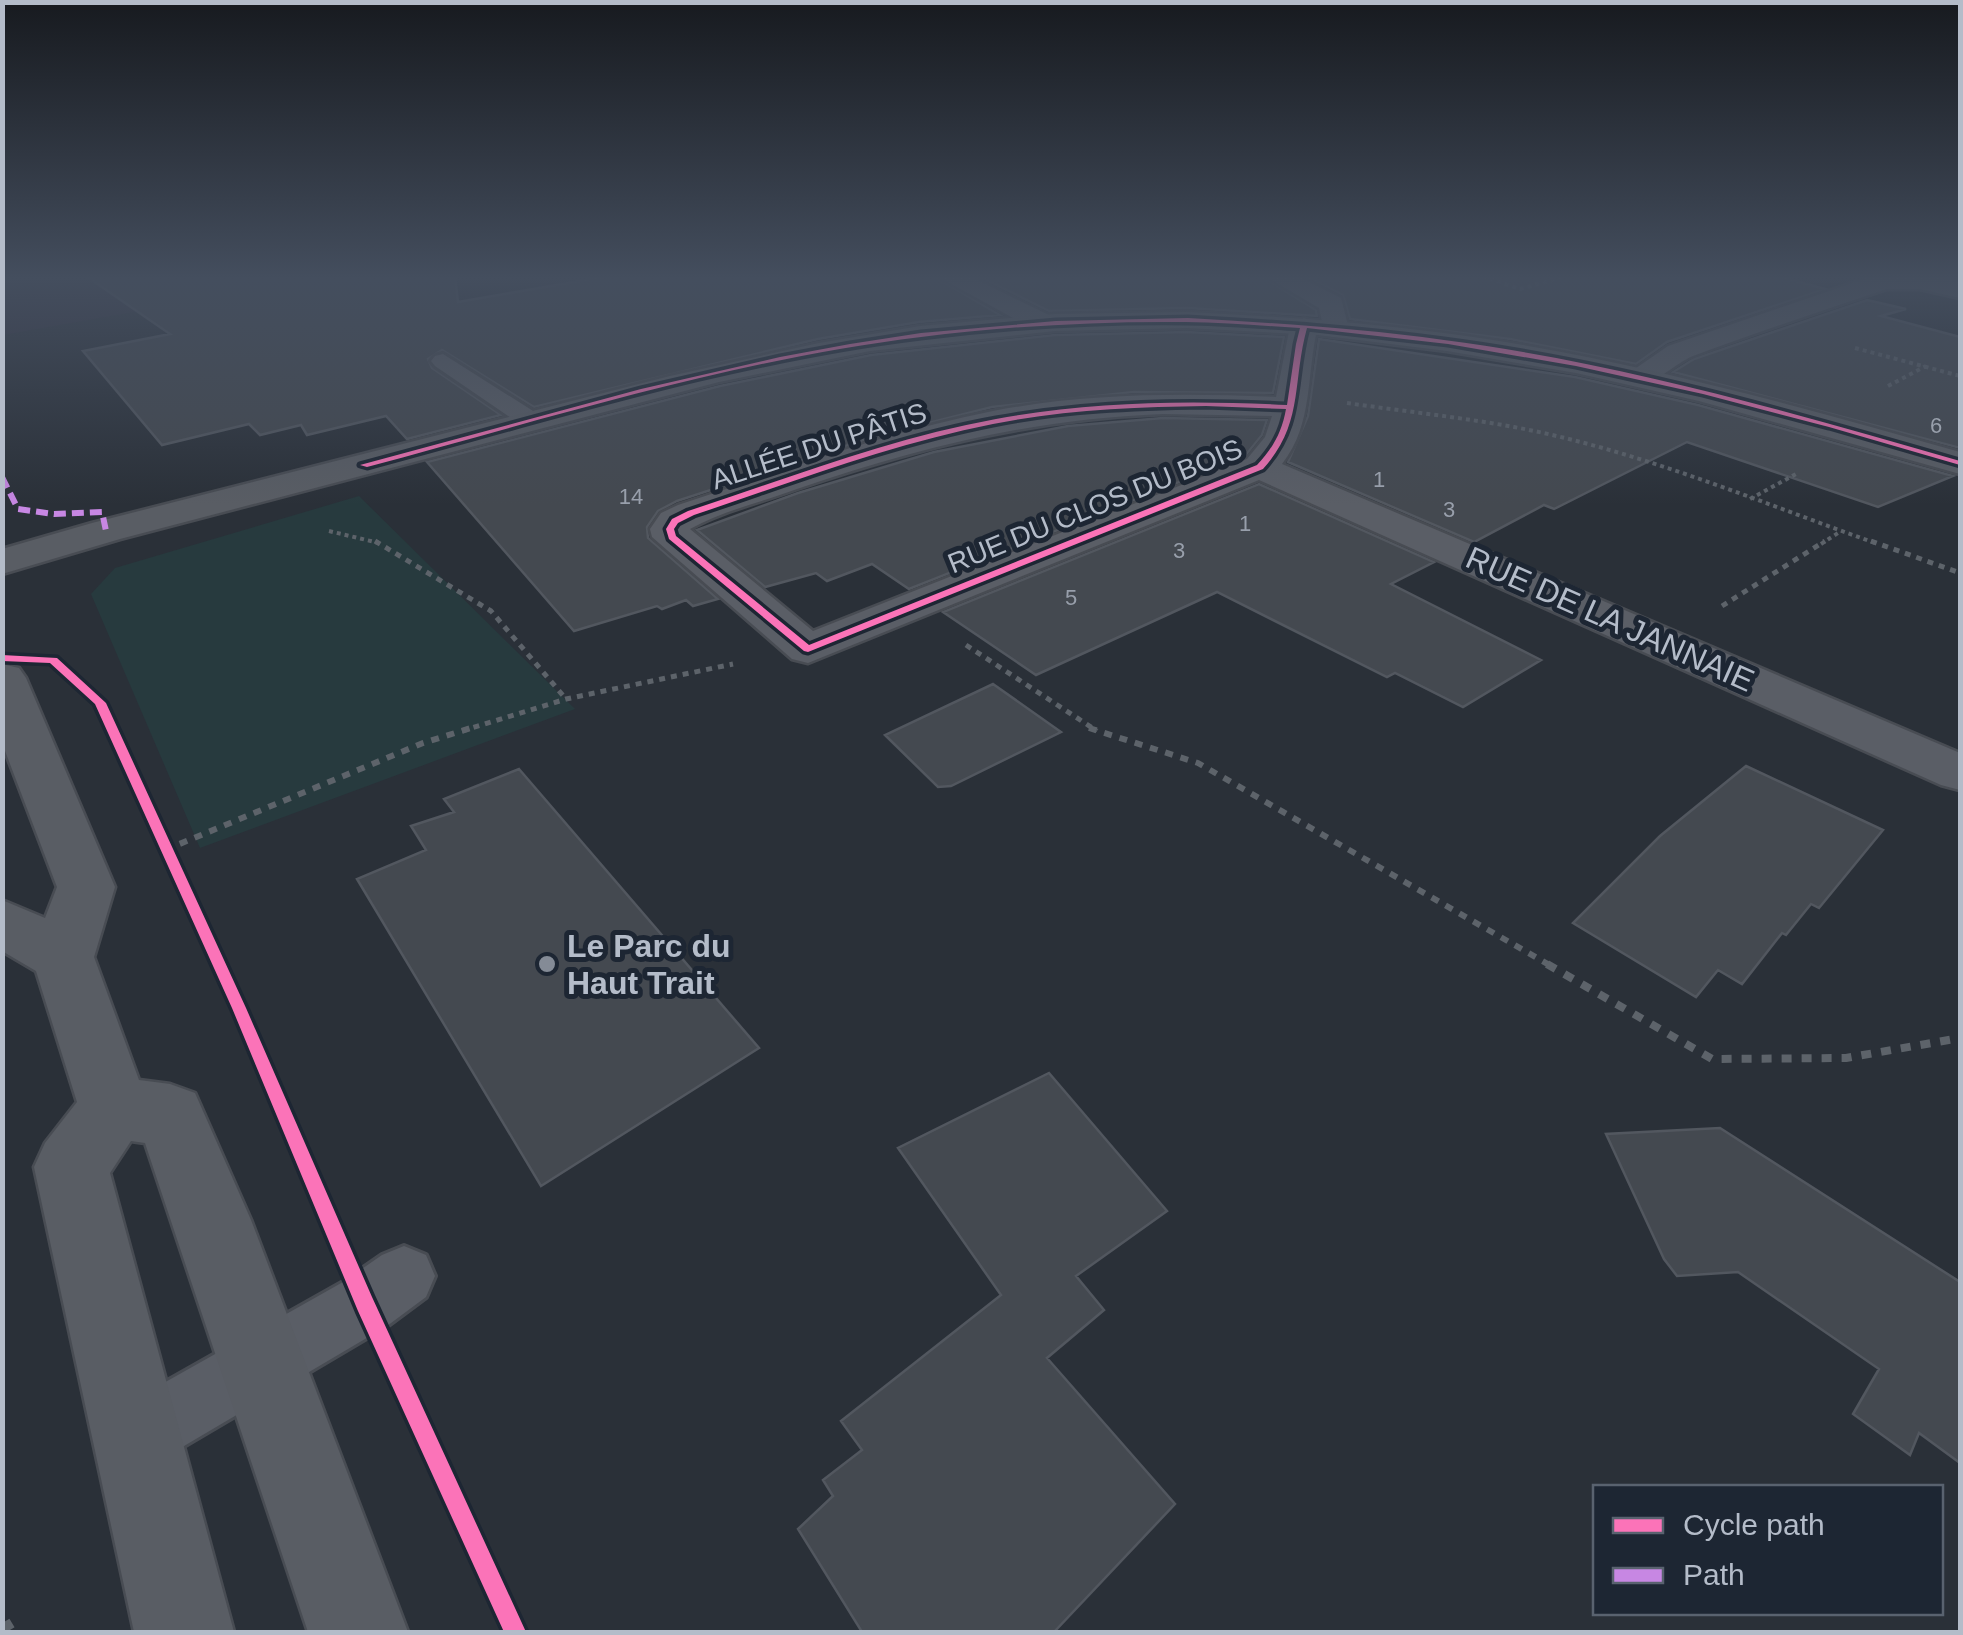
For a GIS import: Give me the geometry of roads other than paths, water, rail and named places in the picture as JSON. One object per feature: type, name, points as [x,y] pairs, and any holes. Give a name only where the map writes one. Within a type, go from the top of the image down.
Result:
[{"type":"street","points":[[2,562],[532,421],[818,352]]},
{"type":"street","name":"RUE DU CLOS DU BOIS","points":[[808,649],[1260,467],[1282,442],[1311,352]]},
{"type":"street","points":[[1525,352],[1778,409],[1960,463]]},
{"type":"street","points":[[1640,375],[1678,352]]},
{"type":"street","name":"ALLÉE DU PÂTIS","points":[[808,649],[672,537],[670,529],[676,521],[893,448],[1000,420],[1147,404],[1292,403]]},
{"type":"street","name":"RUE DE LA JANNAIE","points":[[1260,467],[1960,772]]},
{"type":"street","points":[[2,678],[86,887],[63,957],[114,1108]]},
{"type":"street","points":[[2,922],[63,957]]},
{"type":"street","points":[[114,1108],[170,1115],[264,1362],[358,1632]]},
{"type":"street","points":[[114,1108],[71,1166],[184,1632]]},
{"type":"lane","points":[[444,361],[532,421]]},
{"type":"lane","points":[[138,1435],[384,1290]]},
{"type":"place","name":"Le Parc du Haut Trait","points":[[547,964]]}]
